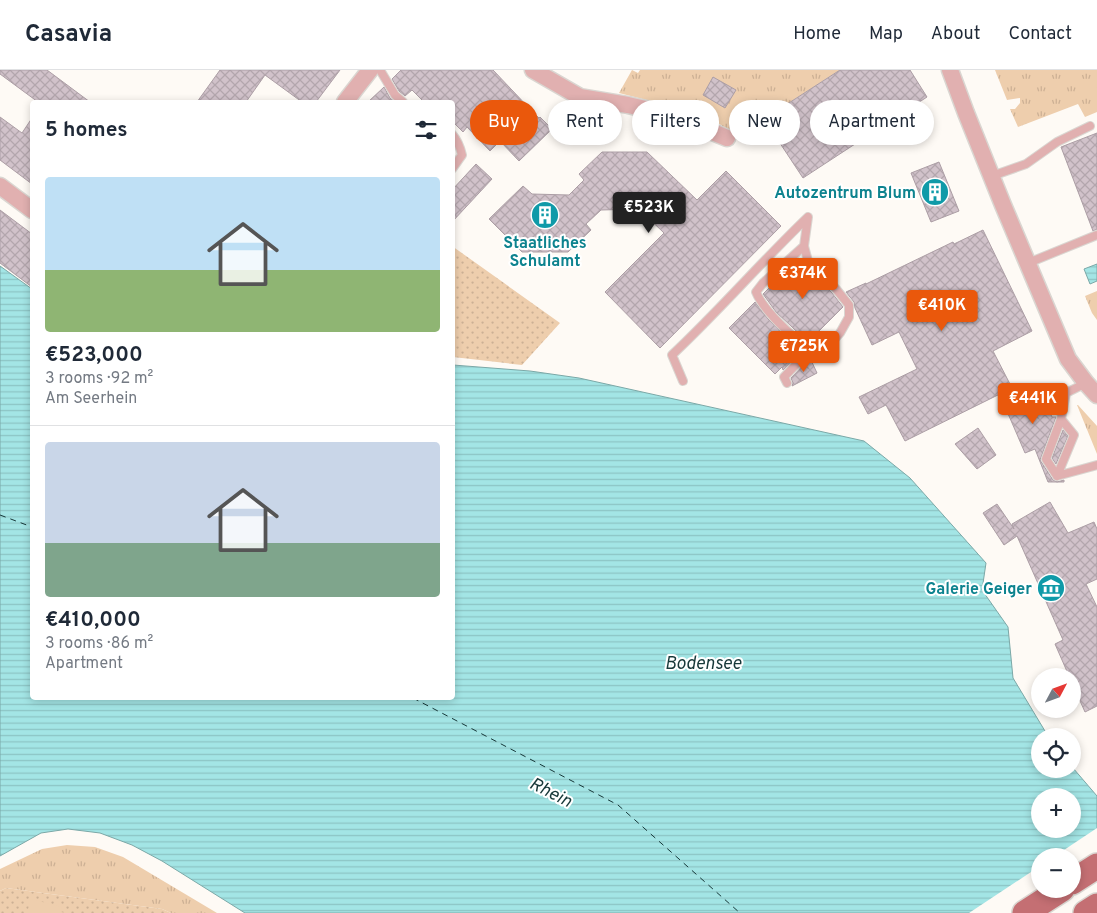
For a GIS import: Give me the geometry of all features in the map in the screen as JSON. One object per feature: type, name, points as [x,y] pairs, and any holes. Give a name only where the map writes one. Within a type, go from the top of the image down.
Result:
[{"type":"main road","points":[[1081,876],[1097,866]]},
{"type":"main road","points":[[1025,913],[1048,898]]},
{"type":"main road","points":[[1086,913],[1097,906]]},
{"type":"street","points":[[347,100],[370,70]]},
{"type":"street","points":[[532,70],[580,96],[672,114],[727,138]]},
{"type":"street","points":[[950,70],[1068,359],[1097,395]]},
{"type":"street","points":[[0,186],[30,208]]},
{"type":"lane","points":[[380,70],[395,95],[401,100]]},
{"type":"lane","points":[[992,176],[1026,164],[1057,142],[1090,126]]},
{"type":"lane","points":[[455,137],[462,155],[455,165]]},
{"type":"lane","points":[[683,381],[672,355],[808,217],[804,246],[808,261],[849,305],[850,317],[840,333],[831,343],[819,351],[809,351],[759,301],[756,292],[763,283],[804,246]]},
{"type":"lane","points":[[1028,263],[1097,235]]},
{"type":"lane","points":[[787,383],[784,377],[809,351]]},
{"type":"lane","points":[[1057,476],[1046,459],[1061,419],[1066,393],[1086,383]]},
{"type":"lane","points":[[1057,476],[1074,435],[1061,419]]},
{"type":"lane","points":[[1057,476],[1097,465]]},
{"type":"green space","points":[[632,70],[638,73],[640,70],[840,70],[793,100],[729,100],[729,130],[719,124],[719,100],[646,100],[619,93]]},
{"type":"green space","points":[[995,70],[1097,70],[1097,112],[1085,117],[1078,104],[1018,127],[1010,109],[1015,109],[1020,103],[1020,98],[1007,100]]},
{"type":"green space","points":[[455,248],[560,323],[522,365],[455,357]]},
{"type":"green space","points":[[1097,291],[1097,320],[1085,296]]},
{"type":"green space","points":[[1077,405],[1097,426],[1097,454]]},
{"type":"green space","points":[[67,845],[95,847],[123,857],[217,913],[171,913],[162,909],[6,888],[0,891],[0,869],[42,849]]},
{"type":"green space","points":[[6,888],[162,909],[171,913],[0,913],[0,891]]},
{"type":"green space","points":[[31,899],[62,907],[61,912],[66,913],[27,913]]},
{"type":"water","points":[[1097,264],[1097,281],[1090,284],[1084,269]]},
{"type":"water","name":"Bodensee","points":[[0,266],[30,288],[30,700],[455,700],[455,365],[530,371],[579,378],[864,441],[910,478],[986,563],[982,590],[1008,627],[1013,678],[1031,708],[1031,718],[1037,718],[1043,728],[1031,728],[1031,778],[1081,777],[1097,796],[1097,913],[245,913],[162,861],[132,845],[100,833],[68,829],[41,833],[0,856]]},
{"type":"pier","points":[[1097,828],[1097,913],[969,913],[1031,872],[1031,898],[1081,898],[1081,848],[1067,848]]},
{"type":"building","points":[[0,70],[47,70],[87,100],[35,100],[0,74]]},
{"type":"building","points":[[220,70],[340,70],[318,100],[299,100],[265,75],[247,100],[198,100]]},
{"type":"building","points":[[401,70],[493,70],[522,100],[470,100],[470,130],[467,127],[463,132],[455,124],[455,100],[422,100],[412,90],[405,96],[399,91],[392,79]]},
{"type":"building","points":[[840,70],[910,70],[927,97],[922,100],[810,100],[810,145],[854,145],[803,178],[781,145],[800,145],[800,100],[793,100]]},
{"type":"building","points":[[713,77],[736,90],[725,108],[719,104],[719,100],[711,100],[703,95]]},
{"type":"building","points":[[384,87],[392,100],[370,100]]},
{"type":"building","points":[[0,117],[22,133],[30,121],[30,182],[0,160]]},
{"type":"building","points":[[538,117],[548,125],[548,133],[538,143]]},
{"type":"building","points":[[1097,133],[1097,229],[1093,231],[1061,147]]},
{"type":"building","points":[[484,145],[496,145],[490,151]]},
{"type":"building","points":[[504,145],[536,145],[519,161]]},
{"type":"building","points":[[602,152],[647,152],[697,200],[726,171],[781,226],[660,348],[605,292],[664,233],[639,209],[601,210],[586,224],[591,230],[568,252],[522,252],[489,219],[523,186],[532,194],[569,195],[584,180],[579,174]]},
{"type":"building","name":"Autozentrum Blum","points":[[939,162],[959,211],[931,222],[911,173]]},
{"type":"building","points":[[476,164],[492,179],[455,219],[455,187]]},
{"type":"building","points":[[0,210],[30,232],[30,286],[0,263]]},
{"type":"building","points":[[983,230],[1032,331],[993,351],[1012,388],[905,441],[886,405],[868,414],[859,397],[917,369],[899,332],[872,345],[854,302],[846,292]]},
{"type":"building","points":[[799,258],[843,307],[808,342],[776,312],[763,294]]},
{"type":"building","points":[[755,302],[768,319],[801,351],[783,370],[782,367],[775,374],[729,328]]},
{"type":"building","points":[[810,358],[817,373],[792,386],[791,378]]},
{"type":"building","points":[[1040,392],[1052,417],[1056,417],[1040,460],[1053,480],[1057,482],[1048,482],[1035,449],[1025,453],[1006,409],[1018,400],[1019,402]]},
{"type":"building","points":[[978,428],[996,455],[977,469],[955,444]]},
{"type":"building","points":[[1063,430],[1068,436],[1056,464],[1052,458]]},
{"type":"building","points":[[1050,502],[1068,533],[1094,522],[1097,529],[1097,579],[1086,584],[1097,607],[1097,706],[1085,712],[1081,703],[1081,668],[1066,668],[1055,644],[1063,640],[1017,536],[1004,545],[983,513],[997,504],[1014,529],[1012,524]]},
{"type":"ferry route","points":[[0,515],[30,526]]},
{"type":"ferry route","points":[[417,700],[618,805],[740,913]]},
{"type":"place","name":"Autozentrum Blum","points":[[935,192]]},
{"type":"place","name":"Staatliches Schulamt","points":[[545,215]]},
{"type":"place","name":"Galerie Geiger","points":[[1051,588]]},
{"type":"water label","name":"Rhein","points":[[551,792]]}]
